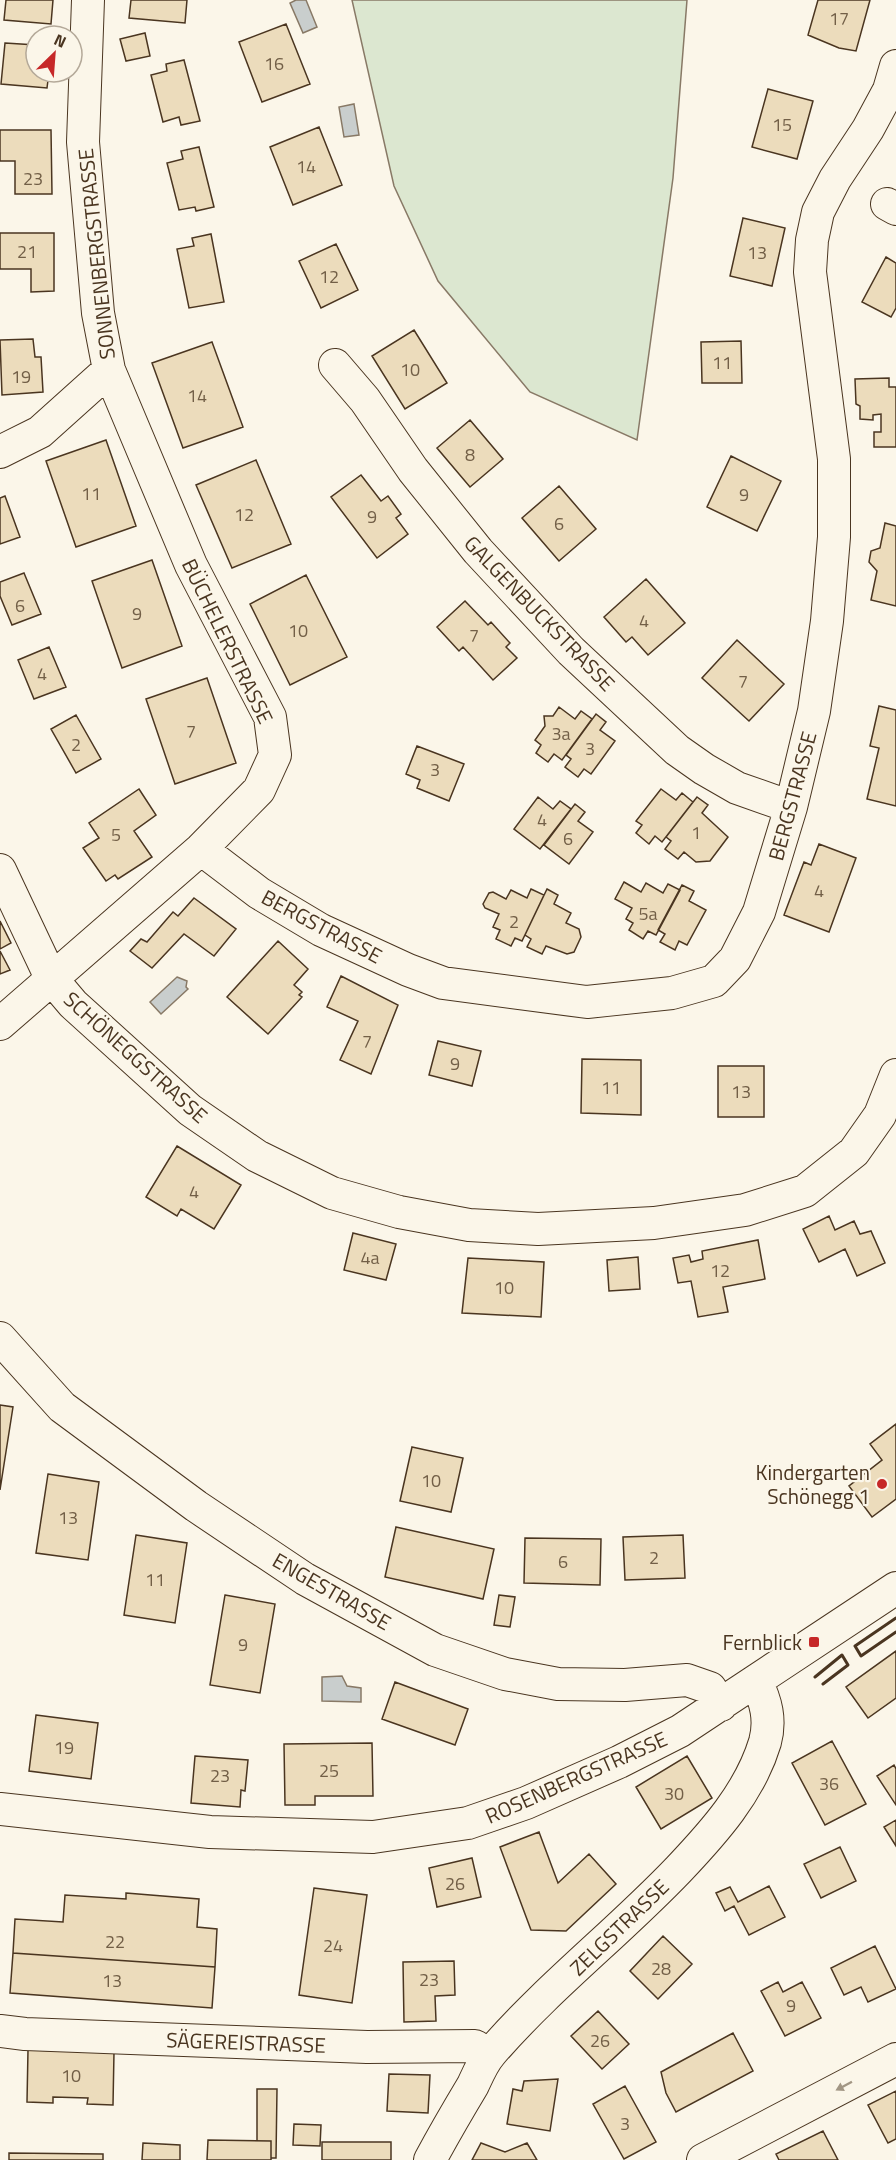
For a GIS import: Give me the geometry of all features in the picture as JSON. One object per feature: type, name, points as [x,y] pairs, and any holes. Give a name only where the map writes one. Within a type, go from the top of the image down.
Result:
[{"type":"street","name":"SONNENBERGSTRASSE","points":[[0,452],[40,432],[109,370],[98,313],[82,142],[87,0]]},
{"type":"street","name":"BERGSTRASSE","points":[[201,849],[259,893],[321,930],[408,970],[443,983],[587,1002],[672,993],[714,981],[735,959],[759,912],[791,807],[814,711],[827,621],[834,537],[834,459],[810,272],[812,240],[818,212],[835,178],[868,129],[889,90],[896,66]]},
{"type":"street","name":"GALGENBUCKSTRASSE","points":[[335,365],[365,400],[413,470],[478,550],[571,651],[686,756],[737,788],[791,807]]},
{"type":"street","name":"BÜCHELERSTRASSE","points":[[0,1024],[201,849],[259,790],[274,755],[270,717],[191,565],[109,370]]},
{"type":"street","points":[[0,870],[51,978]]},
{"type":"street","name":"SCHÖNEGGSTRASSE","points":[[51,978],[73,1004],[189,1110],[257,1156],[332,1193],[399,1212],[469,1225],[538,1229],[654,1223],[745,1210],[805,1191],[854,1152],[880,1115],[896,1075]]},
{"type":"street","name":"ENGESTRASSE","points":[[0,1338],[62,1407],[196,1506],[305,1579],[435,1650],[505,1674],[558,1684],[625,1685],[687,1680],[710,1688],[721,1705]]},
{"type":"street","name":"ROSENBERGSTRASSE","points":[[0,1809],[210,1832],[372,1837],[468,1823],[526,1803],[619,1762],[681,1731],[896,1588]]},
{"type":"street","name":"ZELGSTRASSE","points":[[430,2160],[489,2055],[530,2012],[656,1894],[715,1832],[749,1779],[765,1741],[768,1714],[765,1700],[756,1681]]},
{"type":"street","name":"SÄGEREISTRASSE","points":[[0,2031],[367,2047],[475,2046],[489,2055]]},
{"type":"street","points":[[703,2160],[896,2059]]},
{"type":"green space","points":[[352,0],[687,0],[673,178],[637,440],[530,392],[438,281],[394,186]]},
{"type":"shaded area","points":[[296,0],[306,0],[317,27],[303,33],[290,3]]},
{"type":"shaded area","points":[[354,104],[359,135],[344,137],[339,107]]},
{"type":"shaded area","points":[[177,977],[187,981],[188,989],[161,1014],[150,1002]]},
{"type":"shaded area","points":[[342,1676],[347,1686],[361,1688],[361,1702],[322,1701],[322,1677]]},
{"type":"building","points":[[6,0],[53,0],[51,24],[4,20]]},
{"type":"building","points":[[131,0],[187,0],[185,23],[129,18]]},
{"type":"building","points":[[818,0],[870,0],[856,51],[839,48],[808,35]]},
{"type":"building","points":[[286,24],[310,84],[262,102],[239,42]]},
{"type":"building","points":[[145,33],[150,56],[126,61],[120,39]]},
{"type":"building","points":[[5,43],[24,44],[24,84],[48,84],[47,88],[1,84]]},
{"type":"building","points":[[184,60],[200,121],[181,125],[179,117],[163,122],[151,75],[167,71],[166,64]]},
{"type":"building","points":[[768,89],[813,101],[797,159],[752,147]]},
{"type":"building","points":[[319,127],[342,185],[293,205],[270,147]]},
{"type":"building","points":[[0,130],[51,130],[52,194],[15,194],[15,161],[0,161]]},
{"type":"building","points":[[199,147],[214,207],[196,211],[195,207],[179,210],[167,163],[183,159],[181,151]]},
{"type":"building","points":[[743,218],[785,228],[772,286],[730,276]]},
{"type":"building","points":[[0,233],[54,233],[54,291],[31,292],[31,269],[0,269]]},
{"type":"building","points":[[211,234],[224,302],[189,308],[177,249],[194,246],[192,238]]},
{"type":"building","points":[[336,244],[358,290],[321,308],[299,261]]},
{"type":"building","points":[[886,257],[896,263],[896,308],[891,317],[862,302]]},
{"type":"building","points":[[414,330],[447,383],[405,409],[372,356]]},
{"type":"building","points":[[33,339],[35,357],[41,357],[43,392],[2,395],[0,340]]},
{"type":"building","points":[[741,341],[742,383],[702,383],[701,342]]},
{"type":"building","points":[[212,342],[243,427],[183,448],[152,363]]},
{"type":"building","points":[[889,378],[889,387],[896,387],[896,447],[874,447],[874,432],[881,432],[881,414],[873,415],[873,420],[860,419],[860,406],[856,404],[855,379]]},
{"type":"building","points":[[470,420],[503,459],[470,487],[437,448]]},
{"type":"building","points":[[106,440],[136,526],[76,547],[46,461]]},
{"type":"building","points":[[731,456],[781,481],[757,531],[707,507]]},
{"type":"building","points":[[256,460],[291,544],[232,568],[196,485]]},
{"type":"building","points":[[361,475],[381,501],[388,496],[401,514],[396,518],[408,534],[377,558],[331,497]]},
{"type":"building","points":[[559,486],[596,529],[559,561],[522,518]]},
{"type":"building","points":[[5,496],[20,537],[0,544],[0,498]]},
{"type":"building","points":[[885,523],[896,526],[896,606],[871,600],[877,571],[869,562],[871,551],[880,548]]},
{"type":"building","points":[[152,560],[182,646],[122,668],[92,581]]},
{"type":"building","points":[[24,573],[41,614],[12,625],[0,596],[0,582]]},
{"type":"building","points":[[306,575],[347,657],[290,685],[250,604]]},
{"type":"building","points":[[646,579],[685,623],[648,655],[632,637],[626,642],[604,617]]},
{"type":"building","points":[[465,601],[488,625],[491,622],[510,643],[506,647],[517,658],[493,680],[463,647],[459,651],[437,627]]},
{"type":"building","points":[[737,640],[784,684],[749,721],[702,678]]},
{"type":"building","points":[[49,647],[66,687],[34,699],[18,660]]},
{"type":"building","points":[[207,678],[236,763],[175,784],[146,699]]},
{"type":"building","points":[[879,706],[896,710],[896,806],[867,799],[879,748],[870,746]]},
{"type":"building","points":[[559,707],[575,719],[581,711],[592,719],[562,760],[554,754],[548,762],[536,753],[541,745],[535,740],[545,726],[544,716],[553,716]]},
{"type":"building","points":[[596,714],[606,722],[600,730],[615,741],[591,774],[584,769],[578,777],[565,767],[571,759],[566,755]]},
{"type":"building","points":[[76,715],[101,759],[76,773],[51,729]]},
{"type":"building","points":[[417,746],[464,764],[449,801],[417,788],[420,780],[406,774]]},
{"type":"building","points":[[139,789],[156,815],[134,831],[152,857],[118,879],[115,875],[106,881],[83,848],[99,838],[89,823]]},
{"type":"building","points":[[661,789],[676,800],[682,793],[693,802],[662,842],[655,836],[649,844],[636,833],[642,825],[636,821]]},
{"type":"building","points":[[538,797],[553,809],[560,801],[571,809],[540,849],[514,829]]},
{"type":"building","points":[[697,797],[708,805],[702,813],[728,837],[710,861],[696,862],[684,852],[678,859],[665,849],[671,841],[666,837]]},
{"type":"building","points":[[575,804],[585,812],[578,821],[593,832],[569,864],[544,845]]},
{"type":"building","points":[[819,844],[856,858],[829,932],[784,915],[804,862],[811,865]]},
{"type":"building","points":[[624,882],[641,892],[646,883],[663,893],[668,884],[680,890],[656,935],[648,931],[643,939],[629,930],[633,923],[626,919],[632,908],[615,899]]},
{"type":"building","points":[[682,885],[694,891],[689,901],[706,910],[687,945],[679,941],[675,950],[660,942],[665,934],[658,930]]},
{"type":"building","points":[[531,889],[544,895],[522,941],[515,938],[511,946],[496,939],[500,930],[493,927],[499,914],[485,908],[483,904],[489,893],[493,892],[506,899],[511,890],[527,898]]},
{"type":"building","points":[[547,889],[558,895],[554,904],[571,913],[566,923],[579,929],[581,937],[574,952],[567,954],[546,946],[542,954],[527,947],[531,939],[525,935]]},
{"type":"building","points":[[194,898],[236,929],[214,956],[184,934],[152,968],[130,951],[141,939],[147,942],[173,912],[178,916]]},
{"type":"building","points":[[0,921],[11,943],[0,949]]},
{"type":"building","points":[[278,941],[308,969],[294,985],[302,992],[299,995],[302,997],[268,1034],[227,997]]},
{"type":"building","points":[[0,951],[10,970],[0,974]]},
{"type":"building","points":[[341,976],[398,1005],[371,1074],[340,1060],[358,1021],[327,1007]]},
{"type":"building","points":[[438,1041],[481,1051],[472,1086],[429,1075]]},
{"type":"building","points":[[582,1059],[641,1060],[641,1115],[581,1113]]},
{"type":"building","points":[[718,1066],[764,1066],[764,1117],[718,1117]]},
{"type":"building","points":[[177,1146],[241,1185],[214,1229],[181,1209],[177,1216],[146,1197]]},
{"type":"building","points":[[829,1216],[835,1230],[854,1221],[860,1234],[871,1231],[885,1263],[857,1276],[845,1249],[819,1262],[803,1229]]},
{"type":"building","points":[[353,1233],[396,1244],[386,1280],[344,1270]]},
{"type":"building","points":[[758,1240],[765,1279],[723,1287],[728,1312],[698,1317],[691,1281],[678,1283],[673,1258],[689,1255],[691,1262],[703,1259],[702,1251]]},
{"type":"building","points":[[638,1257],[640,1289],[609,1291],[607,1260]]},
{"type":"building","points":[[468,1258],[544,1262],[541,1317],[462,1313]]},
{"type":"building","points":[[0,1405],[13,1407],[0,1490]]},
{"type":"building","points":[[896,1424],[896,1499],[872,1517],[849,1486],[882,1460],[870,1444]]},
{"type":"building","points":[[412,1447],[463,1458],[451,1512],[400,1501]]},
{"type":"building","points":[[48,1474],[99,1482],[88,1560],[36,1553]]},
{"type":"building","points":[[396,1527],[494,1549],[483,1599],[385,1577]]},
{"type":"building","points":[[136,1535],[187,1543],[175,1623],[124,1615]]},
{"type":"building","points":[[683,1535],[685,1578],[625,1580],[623,1537]]},
{"type":"building","points":[[525,1538],[601,1539],[600,1585],[524,1583]]},
{"type":"building","points":[[225,1595],[275,1604],[260,1693],[210,1685]]},
{"type":"building","points":[[499,1595],[515,1597],[510,1627],[494,1625]]},
{"type":"building","points":[[896,1651],[896,1698],[868,1718],[846,1687]]},
{"type":"building","points":[[395,1682],[468,1709],[455,1745],[382,1719]]},
{"type":"building","points":[[36,1715],[98,1723],[91,1779],[29,1771]]},
{"type":"building","points":[[832,1741],[866,1804],[825,1825],[792,1763]]},
{"type":"building","points":[[372,1743],[373,1796],[315,1796],[315,1805],[285,1805],[284,1744]]},
{"type":"building","points":[[195,1756],[248,1760],[245,1791],[241,1790],[240,1807],[191,1803]]},
{"type":"building","points":[[687,1756],[712,1798],[661,1829],[636,1787]]},
{"type":"building","points":[[894,1765],[896,1769],[896,1805],[877,1776]]},
{"type":"building","points":[[896,1820],[896,1846],[884,1827]]},
{"type":"building","points":[[539,1832],[558,1883],[589,1854],[616,1884],[566,1931],[531,1930],[500,1847]]},
{"type":"building","points":[[840,1847],[856,1881],[821,1898],[804,1864]]},
{"type":"building","points":[[472,1858],[481,1897],[437,1907],[429,1868]]},
{"type":"building","points":[[769,1886],[785,1917],[749,1935],[734,1906],[725,1911],[716,1893],[730,1887],[738,1902]]},
{"type":"building","points":[[314,1888],[367,1895],[352,2003],[299,1995]]},
{"type":"building","points":[[126,1893],[199,1899],[197,1927],[217,1929],[215,1967],[13,1953],[15,1919],[63,1922],[65,1895],[126,1899]]},
{"type":"building","points":[[663,1936],[692,1964],[658,1999],[630,1971]]},
{"type":"building","points":[[875,1946],[896,1989],[868,2002],[861,1987],[844,1995],[831,1968]]},
{"type":"building","points":[[13,1953],[215,1967],[212,2008],[10,1993]]},
{"type":"building","points":[[454,1961],[455,1995],[435,1996],[436,2021],[404,2022],[403,1962]]},
{"type":"building","points":[[778,1982],[783,1992],[802,1982],[821,2018],[785,2036],[761,1991]]},
{"type":"building","points":[[598,2011],[629,2044],[602,2069],[571,2036]]},
{"type":"building","points":[[733,2033],[753,2071],[676,2112],[666,2093],[661,2072]]},
{"type":"building","points":[[28,2050],[114,2052],[113,2105],[87,2104],[88,2098],[53,2097],[53,2103],[27,2102]]},
{"type":"building","points":[[389,2074],[430,2075],[428,2113],[387,2111]]},
{"type":"building","points":[[558,2079],[550,2131],[507,2124],[513,2089],[522,2091],[524,2081]]},
{"type":"building","points":[[625,2086],[656,2142],[624,2159],[593,2104]]},
{"type":"building","points":[[257,2089],[277,2089],[276,2158],[271,2158],[271,2141],[257,2141]]},
{"type":"building","points":[[896,2091],[896,2139],[888,2143],[868,2105]]},
{"type":"building","points":[[294,2124],[321,2125],[320,2146],[293,2145]]},
{"type":"building","points":[[823,2131],[838,2160],[779,2160],[776,2154]]},
{"type":"building","points":[[208,2140],[271,2141],[271,2160],[207,2160]]},
{"type":"building","points":[[322,2142],[391,2142],[391,2160],[322,2160]]},
{"type":"building","points":[[143,2143],[180,2145],[180,2160],[142,2160]]},
{"type":"building","points":[[481,2143],[505,2152],[527,2143],[537,2160],[472,2160]]},
{"type":"building","points":[[9,2153],[103,2154],[103,2160],[9,2160]]},
{"type":"wall","points":[[896,1618],[855,1646],[861,1656],[896,1632]]},
{"type":"wall","points":[[815,1677],[842,1655],[848,1665],[823,1684]]},
{"type":"place","name":"Kindergarten Schönegg 1","points":[[882,1484]]},
{"type":"place","name":"Fernblick","points":[[814,1642]]}]
